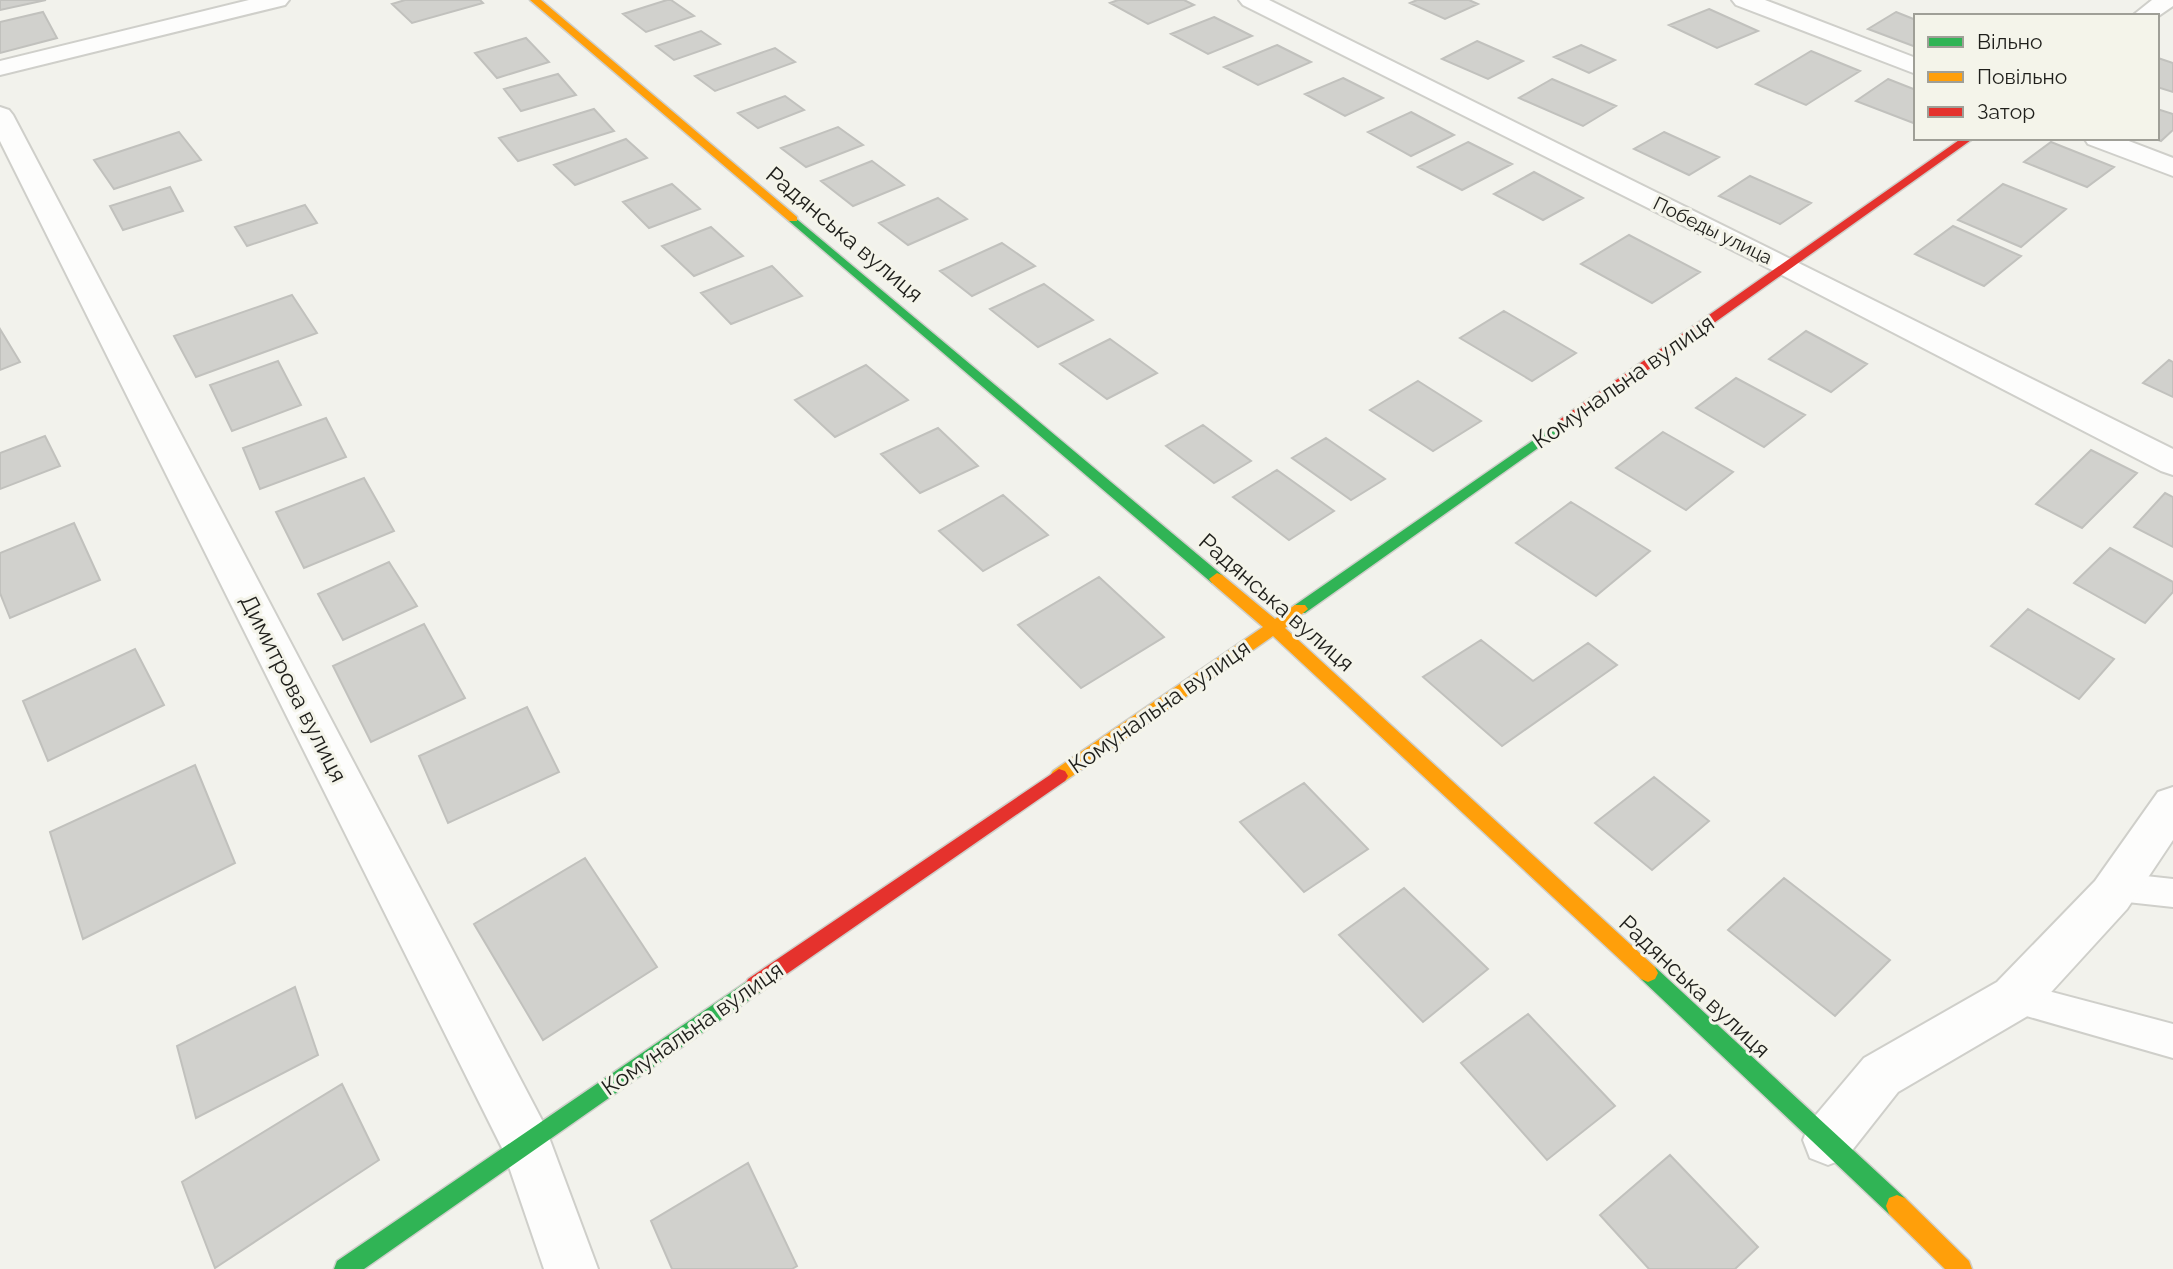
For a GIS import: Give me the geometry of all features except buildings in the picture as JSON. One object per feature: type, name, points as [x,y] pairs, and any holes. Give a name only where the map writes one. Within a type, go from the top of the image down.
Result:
[{"type":"street","points":[[0,68],[277,0]]},
{"type":"street","name":"Радянська вулиця","points":[[535,0],[1274,627],[1828,1140],[1961,1269]]},
{"type":"street","name":"Победы улица","points":[[1251,0],[1786,266],[2173,463]]},
{"type":"street","points":[[1744,0],[1914,66]]},
{"type":"street","points":[[2147,14],[2167,0]]},
{"type":"street","name":"Димитрова вулиця","points":[[0,115],[526,1142],[571,1269]]},
{"type":"street","name":"Комунальна вулиця","points":[[345,1269],[1274,627],[1966,140]]},
{"type":"street","points":[[2102,140],[2173,168]]},
{"type":"street","points":[[1828,1140],[1881,1075],[2014,998],[2118,887],[2173,805]]},
{"type":"lane","points":[[2118,887],[2173,893]]},
{"type":"lane","points":[[2014,998],[2173,1041]]},
{"type":"traffic: fast","points":[[793,219],[1217,579]]},
{"type":"traffic: fast","points":[[1300,609],[1564,423]]},
{"type":"traffic: fast","points":[[1648,973],[1897,1206]]},
{"type":"traffic: fast","points":[[345,1269],[755,985]]},
{"type":"traffic: slow","points":[[535,0],[793,219]]},
{"type":"traffic: slow","points":[[1217,579],[1274,627],[1648,973]]},
{"type":"traffic: slow","points":[[1059,776],[1300,609]]},
{"type":"traffic: slow","points":[[1897,1206],[1961,1269]]},
{"type":"traffic: jam","points":[[1564,423],[1966,140]]},
{"type":"traffic: jam","points":[[755,985],[1059,776]]}]
